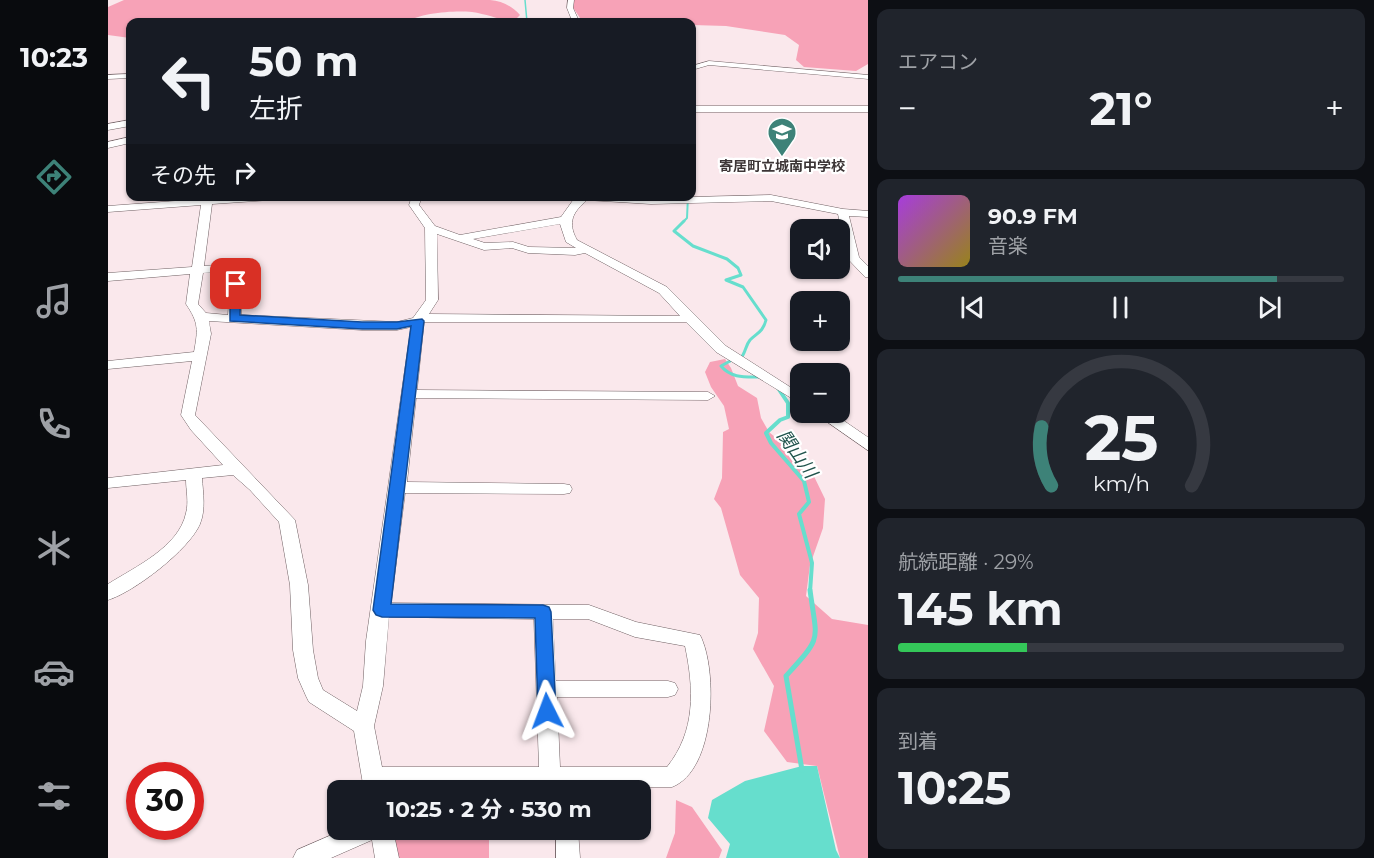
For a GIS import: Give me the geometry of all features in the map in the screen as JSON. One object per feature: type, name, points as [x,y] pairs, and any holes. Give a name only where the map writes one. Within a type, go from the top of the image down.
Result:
[{"type":"street","points":[[571,0],[570,8],[575,18]]},
{"type":"street","points":[[696,67],[709,63],[868,77]]},
{"type":"street","points":[[108,77],[126,76]]},
{"type":"street","points":[[696,109],[868,109]]},
{"type":"street","points":[[108,127],[126,124]]},
{"type":"street","points":[[108,145],[126,142]]},
{"type":"street","points":[[696,199],[771,198],[843,212],[868,214]]},
{"type":"street","points":[[108,209],[188,201]]},
{"type":"street","points":[[208,201],[192,304],[202,317],[204,334],[188,416],[236,470],[256,486],[287,520],[299,585],[303,650],[308,678],[316,696],[364,726]]},
{"type":"street","points":[[372,780],[364,726],[373,686],[419,320],[432,300],[431,228],[414,205],[415,201]]},
{"type":"street","points":[[579,201],[564,220],[565,229],[572,242],[663,290],[688,318],[722,350],[790,393]]},
{"type":"street","points":[[843,212],[853,258],[868,274]]},
{"type":"street","points":[[460,238],[564,220]]},
{"type":"street","points":[[431,228],[484,247],[513,245],[537,251],[585,250]]},
{"type":"street","points":[[108,277],[251,266]]},
{"type":"street","points":[[234,318],[237,267]]},
{"type":"street","points":[[202,317],[362,326],[397,326],[419,320],[676,320],[688,318]]},
{"type":"street","points":[[108,365],[198,356]]},
{"type":"street","points":[[410,394],[708,396]]},
{"type":"street","points":[[836,423],[868,446]]},
{"type":"street","points":[[108,483],[236,470]]},
{"type":"street","points":[[108,593],[175,547],[190,527],[195,513],[194,475]]},
{"type":"street","points":[[398,487],[564,489]]},
{"type":"street","points":[[382,610],[589,612],[635,630],[693,640],[700,670],[703,699],[700,730],[684,765],[672,777],[588,780]]},
{"type":"street","points":[[543,612],[546,689],[560,780]]},
{"type":"street","points":[[546,689],[668,689]]},
{"type":"street","points":[[305,858],[346,840]]},
{"type":"street","points":[[384,840],[387,858]]},
{"type":"street","points":[[567,840],[568,858]]},
{"type":"shaded area","points":[[124,0],[490,0],[506,4],[520,15],[517,18],[499,18],[456,11],[415,18],[126,18],[126,37],[108,35],[108,7]]},
{"type":"shaded area","points":[[568,0],[868,0],[868,64],[856,71],[804,67],[796,60],[799,45],[785,35],[726,26],[696,25],[696,18],[580,18]]},
{"type":"shaded area","points":[[725,359],[738,386],[757,398],[761,418],[769,432],[809,466],[825,499],[823,528],[810,565],[806,596],[832,619],[868,625],[868,858],[840,858],[817,766],[787,762],[764,731],[774,686],[753,649],[758,633],[759,598],[740,575],[721,508],[714,499],[722,478],[723,432],[729,429],[724,406],[711,387],[705,372],[710,362]]},
{"type":"shaded area","points":[[802,766],[817,766],[836,850],[840,858],[726,858],[730,844],[708,818],[712,800],[745,781]]},
{"type":"shaded area","points":[[676,800],[692,807],[722,850],[719,858],[666,858],[675,833]]},
{"type":"shaded area","points":[[391,840],[489,840],[489,858],[394,858]]},
{"type":"waterway","name":"関山川","points":[[525,0],[527,18]]},
{"type":"waterway","name":"関山川","points":[[688,201],[687,218],[674,231],[693,246],[727,259],[738,268],[741,275],[726,280],[743,287],[766,320],[761,330],[748,342],[740,359]]},
{"type":"waterway","name":"関山川","points":[[732,360],[721,366],[733,375],[758,377]]},
{"type":"waterway","name":"関山川","points":[[778,388],[788,403],[788,417],[780,420],[766,433],[771,443],[804,481],[809,502],[799,514],[812,563],[810,591]]},
{"type":"waterway","name":"関山川","points":[[802,770],[786,676],[812,645],[814,638],[810,591]]},
{"type":"place","name":"寄居町立城南中学校","points":[[782,158]]},
{"type":"route","points":[[236,284],[234,318],[362,326],[397,326],[418,321],[382,610],[543,612],[547,711]]}]
